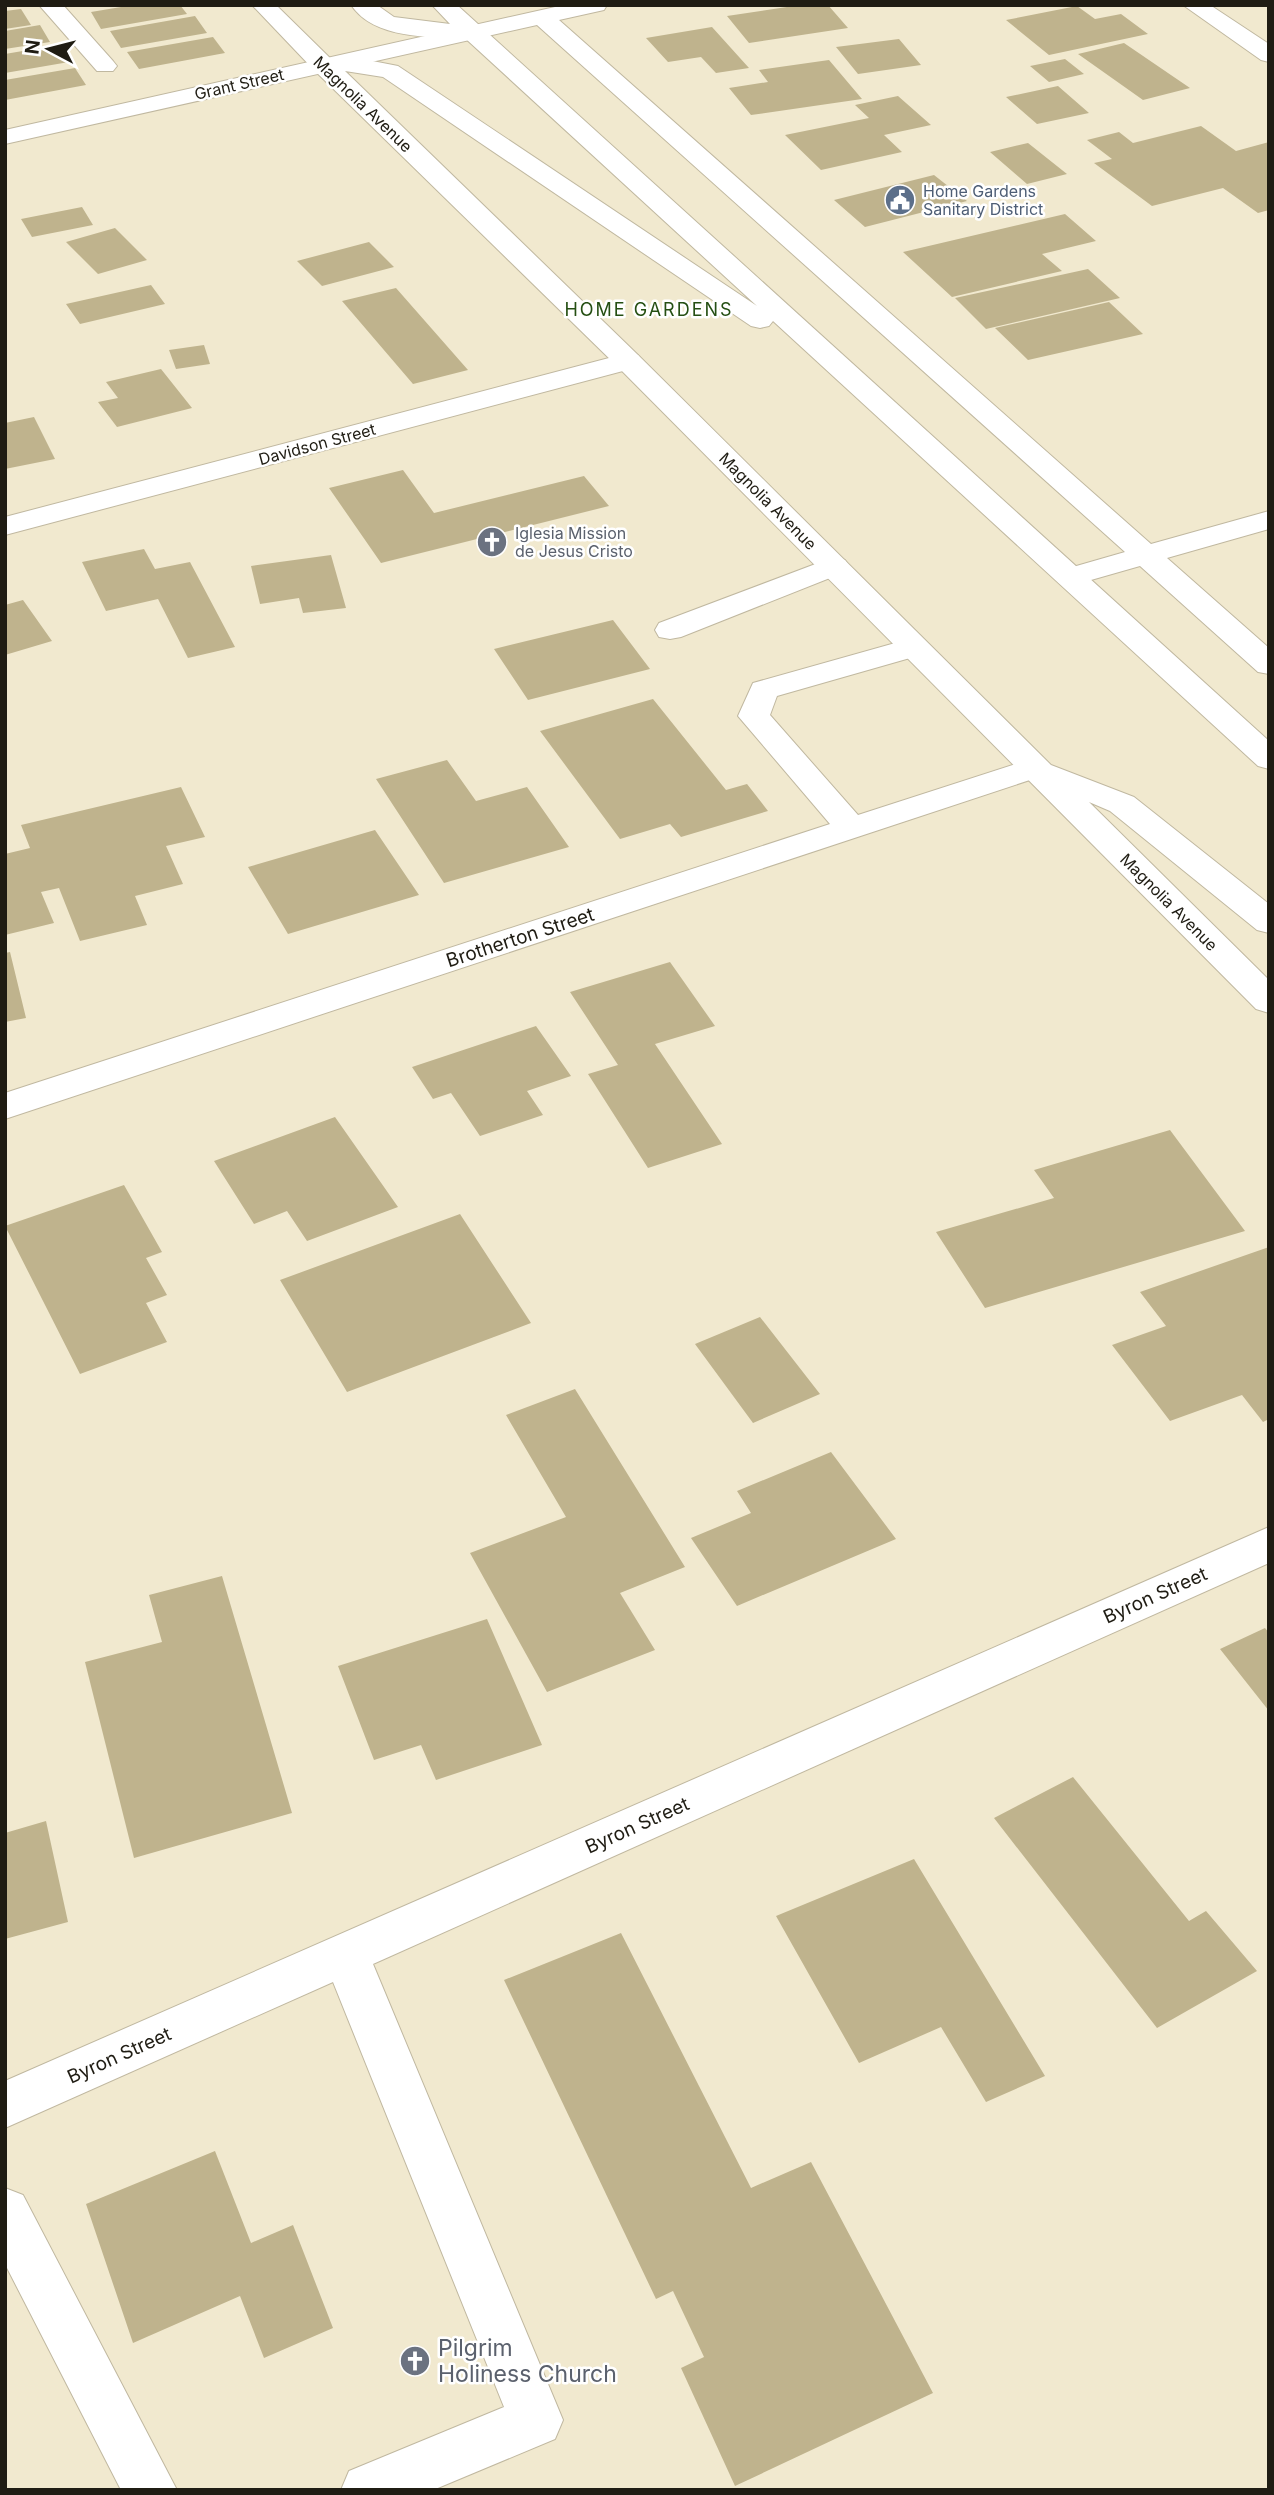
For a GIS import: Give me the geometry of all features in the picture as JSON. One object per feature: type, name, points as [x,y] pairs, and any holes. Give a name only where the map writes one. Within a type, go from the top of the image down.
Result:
[{"type":"main road","points":[[50,5],[105,66]]},
{"type":"main road","name":"Magnolia Avenue","points":[[263,5],[628,361],[1269,1002]]},
{"type":"main road","points":[[362,5],[387,23],[420,29],[472,32]]},
{"type":"main road","points":[[443,5],[1266,754]]},
{"type":"main road","points":[[1194,5],[1269,55]]},
{"type":"main road","name":"Grant Street","points":[[5,137],[582,7]]},
{"type":"main road","points":[[542,16],[1269,665]]},
{"type":"main road","points":[[322,65],[352,64],[390,71],[867,391]]},
{"type":"main road","name":"Davidson Street","points":[[5,526],[628,361]]},
{"type":"main road","points":[[1070,577],[1269,520]]},
{"type":"main road","points":[[670,630],[834,566]]},
{"type":"main road","points":[[851,828],[754,716],[764,690],[913,647]]},
{"type":"main road","points":[[1034,768],[1122,804],[1269,922]]},
{"type":"main road","name":"Brotherton Street","points":[[5,1106],[1034,768]]},
{"type":"main road","name":"Byron Street","points":[[5,2105],[1269,1544]]},
{"type":"main road","points":[[345,1954],[536,2420],[368,2490]]},
{"type":"main road","points":[[5,2212],[150,2490]]},
{"type":"building","points":[[133,5],[180,5],[187,14],[101,29],[91,12]]},
{"type":"building","points":[[800,5],[828,5],[848,28],[749,43],[727,16]]},
{"type":"building","points":[[1077,6],[1095,19],[1121,14],[1148,34],[1049,55],[1006,20]]},
{"type":"building","points":[[21,9],[31,25],[5,29],[5,11]]},
{"type":"building","points":[[195,16],[207,33],[121,48],[110,31]]},
{"type":"building","points":[[40,25],[50,42],[5,49],[5,31]]},
{"type":"building","points":[[712,27],[749,68],[716,73],[701,57],[668,62],[646,38]]},
{"type":"building","points":[[213,37],[225,53],[139,69],[127,52]]},
{"type":"building","points":[[899,39],[921,65],[858,74],[836,47]]},
{"type":"building","points":[[1124,43],[1190,88],[1143,100],[1078,54]]},
{"type":"building","points":[[58,45],[69,62],[5,73],[5,54]]},
{"type":"building","points":[[1065,59],[1084,74],[1049,82],[1030,66]]},
{"type":"building","points":[[829,60],[862,99],[751,115],[729,88],[768,82],[759,70]]},
{"type":"building","points":[[75,68],[86,85],[5,100],[5,80]]},
{"type":"building","points":[[1058,86],[1089,113],[1037,124],[1006,97]]},
{"type":"building","points":[[898,96],[931,125],[884,135],[902,152],[821,170],[785,135],[869,118],[855,105]]},
{"type":"building","points":[[1201,126],[1236,151],[1269,142],[1269,210],[1258,213],[1223,188],[1152,206],[1094,163],[1112,159],[1087,140],[1119,132],[1133,143]]},
{"type":"building","points":[[1028,143],[1067,174],[1027,184],[990,152]]},
{"type":"building","name":"Home Gardens Sanitary District","points":[[934,175],[967,201],[865,227],[834,200]]},
{"type":"building","points":[[82,207],[93,225],[32,237],[21,219]]},
{"type":"building","points":[[1065,214],[1096,241],[1042,254],[1062,271],[952,297],[903,252]]},
{"type":"building","points":[[115,228],[147,260],[98,274],[66,242]]},
{"type":"building","points":[[369,242],[394,267],[322,286],[297,261]]},
{"type":"building","points":[[1088,269],[1120,298],[986,329],[955,298]]},
{"type":"building","points":[[151,285],[165,304],[80,324],[66,304]]},
{"type":"building","points":[[396,288],[468,370],[413,384],[342,301]]},
{"type":"building","points":[[1109,302],[1143,334],[1028,360],[995,328]]},
{"type":"building","points":[[204,345],[210,364],[176,369],[169,350]]},
{"type":"building","points":[[161,369],[192,408],[117,427],[98,402],[118,398],[106,382]]},
{"type":"building","points":[[34,417],[55,459],[5,469],[5,423]]},
{"type":"building","points":[[403,470],[434,513],[584,476],[609,506],[381,563],[329,488]]},
{"type":"building","points":[[144,549],[155,569],[190,562],[235,647],[188,658],[158,599],[106,611],[82,562]]},
{"type":"building","points":[[331,555],[346,608],[303,613],[299,598],[260,604],[251,566]]},
{"type":"building","points":[[23,600],[52,641],[5,655],[5,605]]},
{"type":"building","points":[[613,620],[650,669],[528,700],[494,649]]},
{"type":"building","points":[[653,699],[726,790],[747,784],[768,811],[681,837],[670,824],[620,839],[540,731]]},
{"type":"building","points":[[447,760],[476,801],[527,787],[569,847],[444,883],[376,779]]},
{"type":"building","points":[[181,787],[205,837],[166,846],[183,884],[135,896],[147,925],[80,941],[59,888],[41,892],[54,923],[5,935],[5,854],[30,848],[21,825]]},
{"type":"building","points":[[375,830],[419,895],[288,934],[248,867]]},
{"type":"building","points":[[10,952],[26,1018],[5,1022],[5,953]]},
{"type":"building","points":[[670,962],[715,1026],[655,1044],[722,1144],[648,1168],[588,1074],[618,1065],[570,992]]},
{"type":"building","points":[[536,1026],[571,1076],[527,1091],[543,1115],[480,1136],[451,1093],[433,1099],[412,1067]]},
{"type":"building","points":[[335,1117],[398,1207],[307,1241],[287,1211],[254,1224],[214,1161]]},
{"type":"building","points":[[1170,1130],[1245,1231],[985,1308],[936,1232],[1054,1198],[1034,1170]]},
{"type":"building","points":[[124,1185],[162,1252],[146,1258],[167,1295],[146,1303],[167,1342],[80,1374],[5,1226]]},
{"type":"building","points":[[460,1214],[531,1323],[347,1392],[280,1280]]},
{"type":"building","points":[[1269,1247],[1269,1419],[1263,1422],[1242,1395],[1170,1421],[1112,1345],[1166,1326],[1140,1292]]},
{"type":"building","points":[[760,1317],[820,1394],[753,1423],[695,1344]]},
{"type":"building","points":[[575,1389],[685,1567],[620,1593],[655,1650],[547,1692],[470,1553],[566,1517],[506,1415]]},
{"type":"building","points":[[831,1452],[896,1539],[737,1606],[691,1538],[751,1513],[737,1491]]},
{"type":"building","points":[[222,1576],[292,1813],[134,1858],[85,1662],[162,1642],[149,1595]]},
{"type":"building","points":[[487,1619],[542,1745],[436,1780],[421,1745],[374,1760],[338,1666]]},
{"type":"building","points":[[1265,1628],[1269,1633],[1269,1711],[1220,1649]]},
{"type":"building","points":[[1073,1777],[1189,1921],[1206,1911],[1257,1971],[1157,2028],[994,1818]]},
{"type":"building","points":[[46,1821],[68,1922],[5,1939],[5,1833]]},
{"type":"building","points":[[914,1859],[1045,2076],[986,2102],[941,2027],[859,2063],[776,1916]]},
{"type":"building","points":[[621,1933],[751,2188],[811,2162],[933,2393],[735,2486],[681,2368],[704,2357],[673,2291],[656,2299],[504,1980]]},
{"type":"building","points":[[215,2151],[251,2243],[293,2225],[333,2328],[264,2358],[240,2296],[133,2343],[86,2204]]},
{"type":"place","name":"Home Gardens Sanitary District","points":[[900,200]]},
{"type":"place","name":"Iglesia Mission de Jesus Cristo","points":[[492,542]]},
{"type":"place","name":"Pilgrim Holiness Church","points":[[415,2361]]},
{"type":"district","name":"HOME GARDENS","points":[[649,310]]}]
